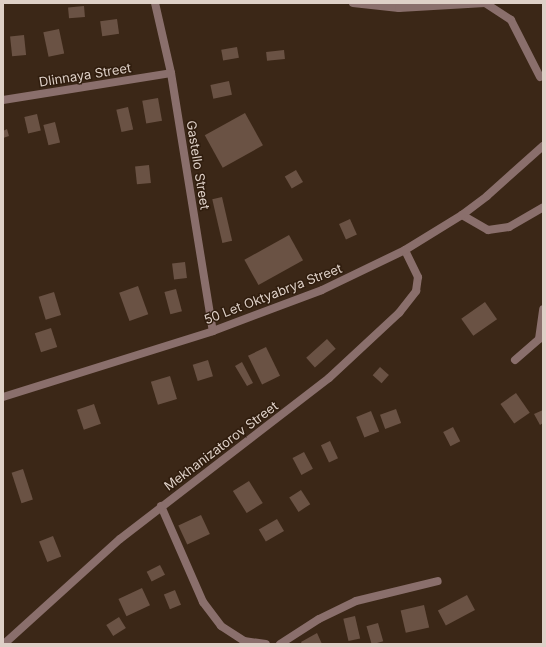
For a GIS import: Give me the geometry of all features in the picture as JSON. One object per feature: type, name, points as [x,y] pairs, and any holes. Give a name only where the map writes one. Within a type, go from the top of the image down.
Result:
[{"type":"street","name":"Gastello Street","points":[[155,3],[171,73],[212,331]]},
{"type":"street","points":[[353,3],[399,8],[485,3],[511,20],[540,77]]},
{"type":"street","name":"Dlinnaya Street","points":[[3,100],[171,73]]},
{"type":"street","name":"50 Let Oktyabrya Street","points":[[3,397],[212,331],[322,290],[405,250],[462,215],[487,196],[543,146]]},
{"type":"street","points":[[462,215],[488,230],[509,227],[543,206]]},
{"type":"street","name":"Mekhanizatorov Street","points":[[4,644],[120,539],[329,378],[399,313],[416,290],[418,277],[405,250]]},
{"type":"street","points":[[515,360],[539,339],[543,308]]},
{"type":"street","points":[[161,506],[203,602],[221,626],[244,641],[266,644]]},
{"type":"street","points":[[284,643],[319,619],[356,601],[438,581]]},
{"type":"building","points":[[84,6],[85,17],[69,18],[68,7]]},
{"type":"building","points":[[117,19],[119,34],[102,36],[100,21]]},
{"type":"building","points":[[59,29],[64,53],[49,57],[43,32]]},
{"type":"building","points":[[24,35],[26,55],[12,56],[10,36]]},
{"type":"building","points":[[237,47],[239,58],[223,61],[221,50]]},
{"type":"building","points":[[284,50],[285,59],[267,61],[266,52]]},
{"type":"building","points":[[229,81],[232,95],[213,99],[210,85]]},
{"type":"building","points":[[158,98],[162,121],[146,123],[142,101]]},
{"type":"building","points":[[128,107],[133,129],[121,132],[116,110]]},
{"type":"building","points":[[245,113],[263,145],[223,168],[205,135]]},
{"type":"building","points":[[37,114],[41,131],[28,133],[24,117]]},
{"type":"building","points":[[55,122],[60,142],[48,145],[43,125]]},
{"type":"building","points":[[7,129],[9,136],[3,138],[3,131]]},
{"type":"building","points":[[149,165],[151,183],[137,184],[135,166]]},
{"type":"building","points":[[296,170],[303,182],[292,189],[285,176]]},
{"type":"building","points":[[222,197],[232,241],[222,243],[212,199]]},
{"type":"building","points":[[350,219],[357,235],[346,239],[339,224]]},
{"type":"building","points":[[289,235],[303,260],[258,285],[244,260]]},
{"type":"building","points":[[185,262],[187,278],[174,279],[172,264]]},
{"type":"building","points":[[138,286],[148,314],[129,321],[119,293]]},
{"type":"building","points":[[176,289],[182,311],[170,314],[164,292]]},
{"type":"building","points":[[54,292],[61,315],[46,320],[39,297]]},
{"type":"building","points":[[485,302],[497,319],[473,336],[461,319]]},
{"type":"building","points":[[51,328],[57,347],[41,352],[35,333]]},
{"type":"building","points":[[327,339],[336,349],[315,367],[306,358]]},
{"type":"building","points":[[266,347],[280,376],[262,385],[248,356]]},
{"type":"building","points":[[208,360],[213,376],[198,381],[193,365]]},
{"type":"building","points":[[242,362],[253,383],[247,386],[235,366]]},
{"type":"building","points":[[380,367],[389,375],[382,383],[373,375]]},
{"type":"building","points":[[170,376],[177,399],[158,405],[151,382]]},
{"type":"building","points":[[516,393],[530,413],[514,424],[500,404]]},
{"type":"building","points":[[94,404],[101,424],[84,430],[77,410]]},
{"type":"building","points":[[396,409],[401,423],[385,429],[380,415]]},
{"type":"building","points":[[543,410],[543,423],[540,425],[534,414]]},
{"type":"building","points":[[371,411],[379,431],[364,437],[356,417]]},
{"type":"building","points":[[453,427],[460,441],[450,446],[443,432]]},
{"type":"building","points":[[330,441],[338,458],[329,462],[321,445]]},
{"type":"building","points":[[304,452],[313,469],[301,475],[293,458]]},
{"type":"building","points":[[23,469],[33,499],[21,503],[12,473]]},
{"type":"building","points":[[249,481],[263,503],[247,513],[233,491]]},
{"type":"building","points":[[301,490],[310,504],[299,512],[289,498]]},
{"type":"building","points":[[201,515],[210,534],[187,545],[178,526]]},
{"type":"building","points":[[277,519],[284,531],[266,542],[259,530]]},
{"type":"building","points":[[53,536],[61,556],[47,562],[39,542]]},
{"type":"building","points":[[160,565],[165,575],[152,582],[147,572]]},
{"type":"building","points":[[142,588],[150,605],[126,616],[118,599]]},
{"type":"building","points":[[175,590],[181,605],[170,609],[164,594]]},
{"type":"building","points":[[467,595],[475,610],[446,626],[438,610]]},
{"type":"building","points":[[424,605],[429,627],[406,633],[401,610]]},
{"type":"building","points":[[355,616],[360,638],[348,641],[343,619]]},
{"type":"building","points":[[119,617],[126,628],[113,636],[106,625]]},
{"type":"building","points":[[378,623],[383,641],[372,644],[366,626]]},
{"type":"building","points":[[317,633],[322,644],[302,644],[301,642]]}]
